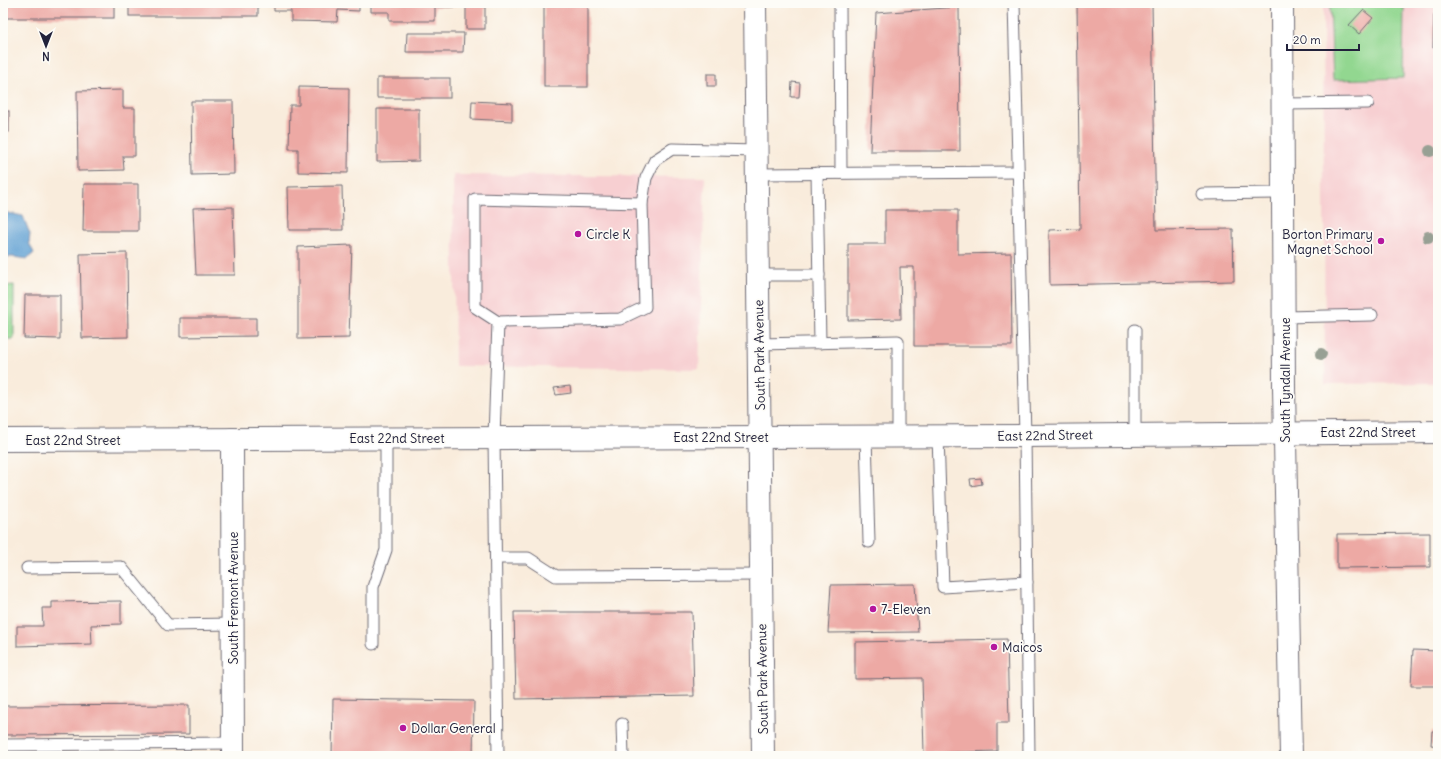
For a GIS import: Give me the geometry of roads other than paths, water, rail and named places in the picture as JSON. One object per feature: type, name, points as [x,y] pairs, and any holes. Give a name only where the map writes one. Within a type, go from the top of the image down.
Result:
[{"type":"main road","name":"South Park Avenue","points":[[755,3],[763,756]]},
{"type":"main road","name":"South Tyndall Avenue","points":[[1282,3],[1285,433],[1291,756]]},
{"type":"main road","name":"East 22nd Street","points":[[3,440],[1025,436],[1438,432]]},
{"type":"main road","name":"South Fremont Avenue","points":[[232,439],[234,750]]},
{"type":"lane","points":[[840,3],[841,173]]},
{"type":"lane","points":[[1014,3],[1025,436],[1029,756]]},
{"type":"lane","points":[[1283,104],[1368,103]]},
{"type":"lane","points":[[642,203],[475,199],[475,307],[498,322],[620,319],[645,308],[642,203],[646,178],[655,160],[672,150],[756,151]]},
{"type":"lane","points":[[757,174],[1018,172]]},
{"type":"lane","points":[[817,173],[820,343]]},
{"type":"lane","points":[[1202,194],[1283,193]]},
{"type":"lane","points":[[758,275],[819,275]]},
{"type":"lane","points":[[1284,317],[1372,315]]},
{"type":"lane","points":[[498,322],[494,437],[498,756]]},
{"type":"lane","points":[[1135,330],[1135,435]]},
{"type":"lane","points":[[759,344],[898,341],[898,436]]},
{"type":"lane","points":[[866,436],[869,542]]},
{"type":"lane","points":[[938,436],[943,587],[1027,582]]},
{"type":"lane","points":[[373,644],[373,587],[386,550],[386,438]]},
{"type":"lane","points":[[496,558],[528,558],[556,576],[761,575]]},
{"type":"lane","points":[[27,568],[121,567],[168,625],[233,624]]},
{"type":"lane","points":[[622,724],[623,756]]},
{"type":"lane","points":[[3,744],[234,750]]},
{"type":"water","points":[[3,212],[23,216],[30,234],[29,243],[34,253],[27,259],[3,257]]},
{"type":"place","name":"Circle K","points":[[578,234]]},
{"type":"place","name":"Borton Primary Magnet School","points":[[1381,241]]},
{"type":"place","name":"7-Eleven","points":[[873,609]]},
{"type":"place","name":"Maicos","points":[[994,647]]},
{"type":"place","name":"Dollar General","points":[[403,728]]}]
